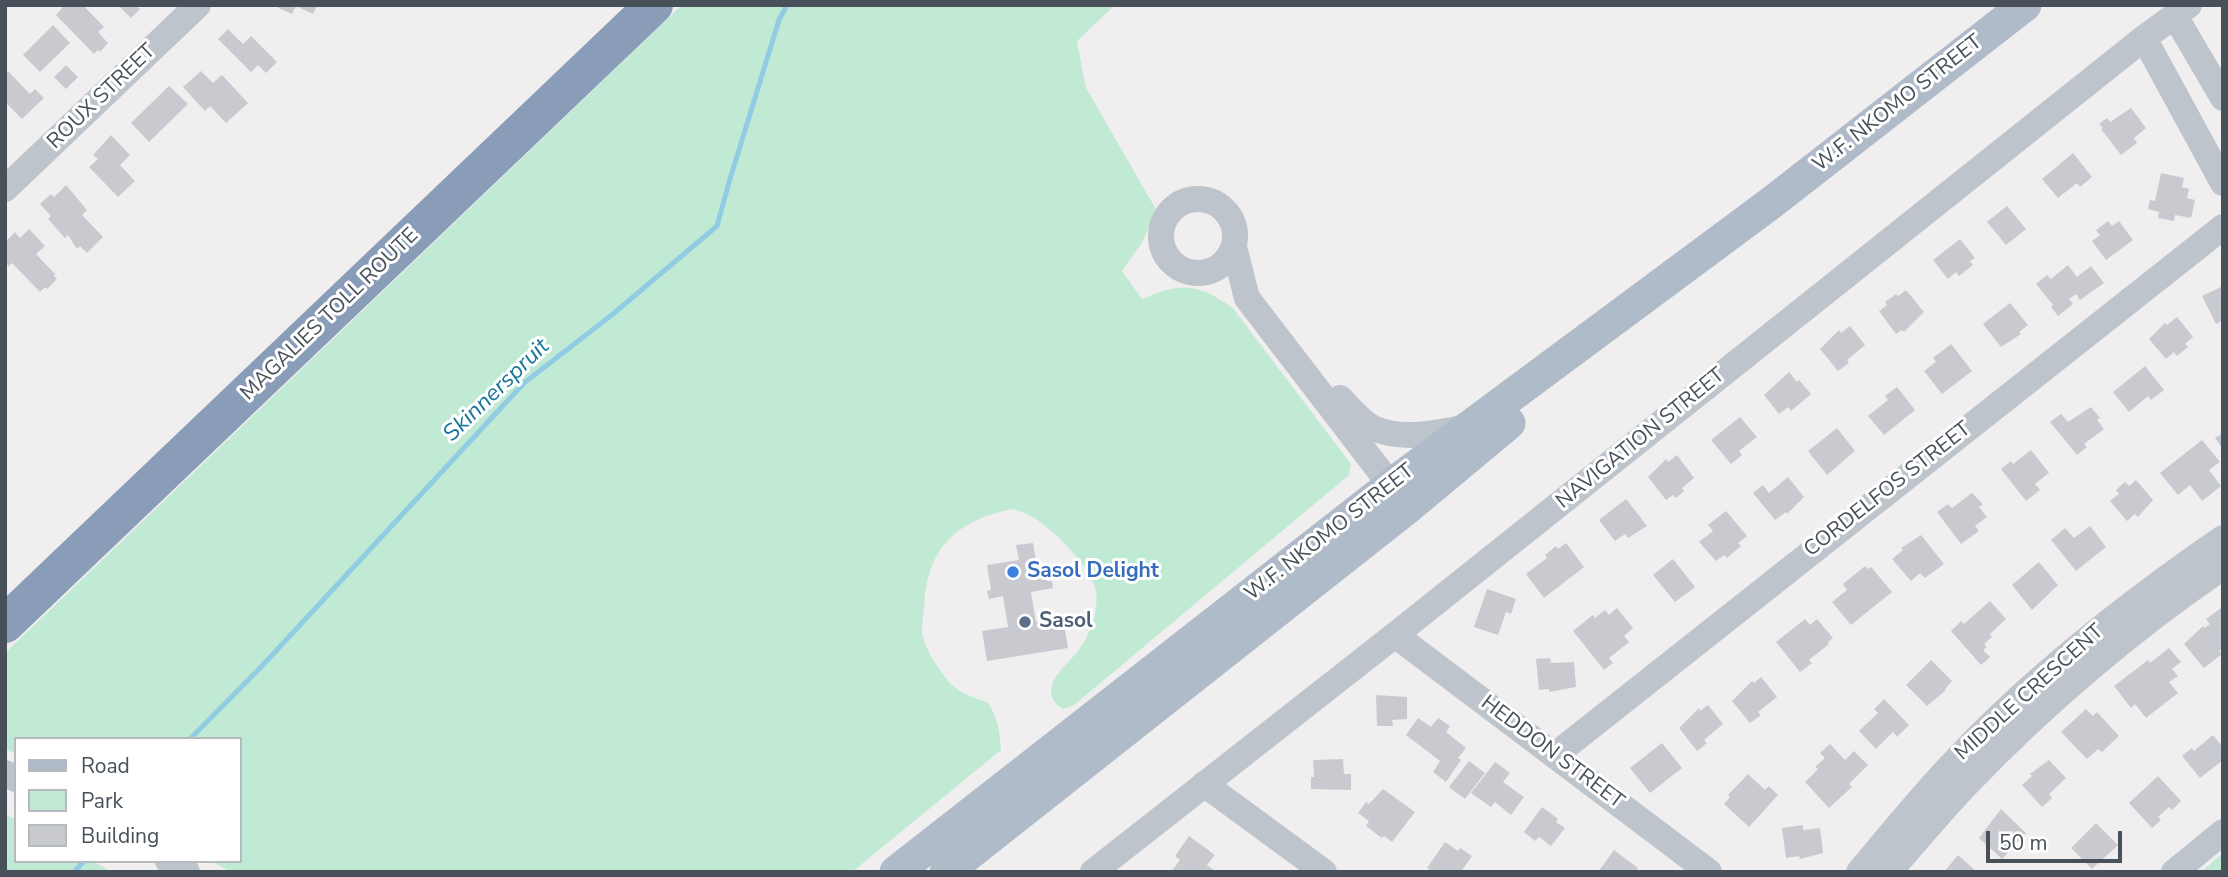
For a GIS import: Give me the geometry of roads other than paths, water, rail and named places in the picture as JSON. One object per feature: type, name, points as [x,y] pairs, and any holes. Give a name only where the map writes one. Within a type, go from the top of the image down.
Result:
[{"type":"highway","name":"MAGALIES TOLL ROUTE","points":[[5,597],[623,5]]},
{"type":"highway","name":"MAGALIES TOLL ROUTE","points":[[5,624],[654,5]]},
{"type":"main road","name":"W.F. NKOMO STREET","points":[[896,872],[1399,496],[2025,5]]},
{"type":"main road","name":"W.F. NKOMO STREET","points":[[946,872],[1399,496],[1469,427],[1771,204]]},
{"type":"street","name":"ROUX STREET","points":[[5,189],[198,5]]},
{"type":"street","name":"NAVIGATION STREET","points":[[1093,872],[2182,10]]},
{"type":"street","points":[[2182,10],[2223,98]]},
{"type":"street","points":[[2144,38],[2223,183]]},
{"type":"street","points":[[1234,247],[1221,266],[1203,272],[1183,270],[1165,253],[1161,241],[1162,228],[1167,216],[1176,206],[1186,201],[1198,198],[1220,205],[1229,213],[1234,224],[1234,247],[1247,298]]},
{"type":"street","name":"CORDELFOS STREET","points":[[1555,755],[2223,226]]},
{"type":"street","points":[[1203,272],[1247,298],[1399,496]]},
{"type":"street","points":[[1269,327],[1373,428],[1421,434],[1469,427]]},
{"type":"street","name":"MIDDLE CRESCENT","points":[[1858,872],[1957,759],[2016,703],[2103,625],[2161,580],[2223,538]]},
{"type":"street","name":"MIDDLE CRESCENT","points":[[1889,872],[1968,784],[2046,708],[2158,614],[2223,567]]},
{"type":"street","name":"HEDDON STREET","points":[[1395,635],[1709,872]]},
{"type":"street","points":[[1204,784],[1324,872]]},
{"type":"street","points":[[2174,872],[2223,832]]},
{"type":"street","points":[[171,863],[187,872]]},
{"type":"waterway","name":"Skinnerspruit","points":[[192,737],[262,666],[524,383],[613,314],[717,226],[779,20],[787,5]]},
{"type":"waterway","name":"Skinnerspruit","points":[[74,872],[82,863]]},
{"type":"place","name":"Sasol Delight","points":[[1013,572]]},
{"type":"place","name":"Sasol","points":[[1025,622]]}]
